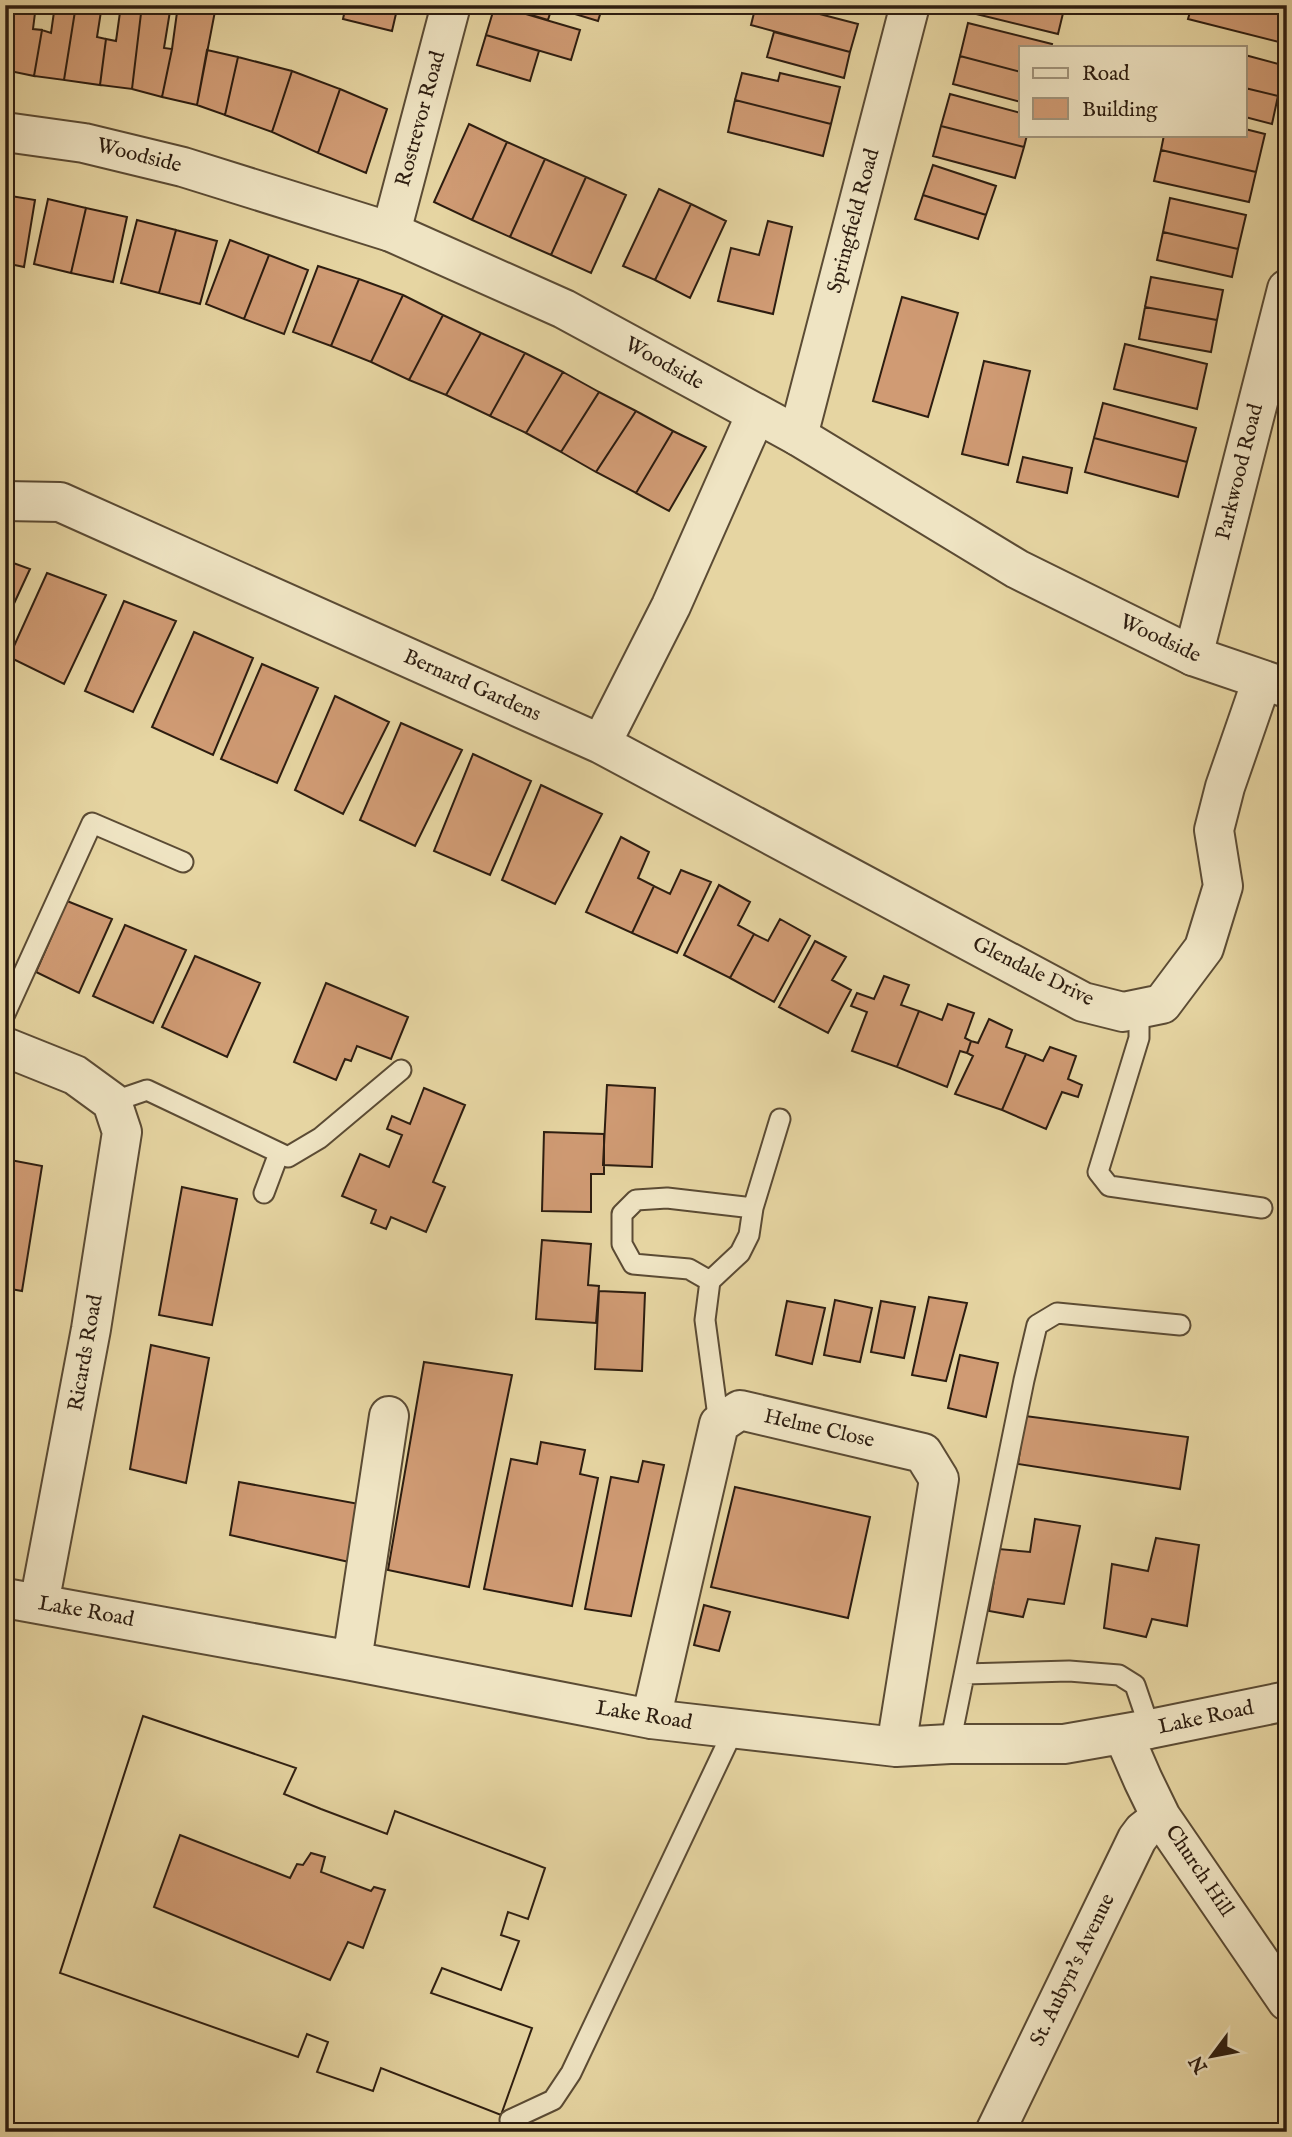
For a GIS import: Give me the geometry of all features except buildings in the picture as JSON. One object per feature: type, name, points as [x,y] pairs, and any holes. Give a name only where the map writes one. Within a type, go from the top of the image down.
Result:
[{"type":"street","name":"Rostrevor Road","points":[[391,232],[451,5]]},
{"type":"street","name":"Springfield Road","points":[[798,436],[910,5]]},
{"type":"street","name":"Woodside","points":[[5,132],[84,143],[183,166],[391,232],[564,309],[798,436],[1017,569],[1193,656],[1274,684]]},
{"type":"street","name":"Parkwood Road","points":[[1193,656],[1287,289]]},
{"type":"street","points":[[601,744],[671,606],[756,414]]},
{"type":"street","name":"Bernard Gardens","points":[[5,501],[60,502],[601,744]]},
{"type":"street","name":"Glendale Drive","points":[[601,744],[1083,1002],[1123,1012],[1162,1004],[1204,948],[1223,886],[1214,830],[1225,787],[1274,684]]},
{"type":"street","points":[[5,1047],[75,1075],[112,1102]]},
{"type":"street","name":"Ricards Road","points":[[22,1601],[91,1329],[122,1132],[112,1102]]},
{"type":"street","name":"Helme Close","points":[[719,1424],[740,1410],[923,1453],[939,1479],[896,1747]]},
{"type":"street","points":[[352,1661],[388,1416]]},
{"type":"street","points":[[651,1719],[719,1424]]},
{"type":"street","name":"Lake Road","points":[[22,1601],[651,1719],[896,1747],[1064,1744],[1287,1701]]},
{"type":"street","name":"Church Hill","points":[[1137,1732],[1143,1780],[1161,1816],[1287,2001]]},
{"type":"street","name":"St. Aubyn's Avenue","points":[[995,2132],[1137,1839],[1161,1816]]},
{"type":"lane","points":[[5,1014],[92,823],[183,862]]},
{"type":"lane","points":[[1139,1009],[1139,1038],[1098,1172],[1109,1186],[1262,1208]]},
{"type":"lane","points":[[112,1102],[147,1090],[288,1157],[320,1138],[401,1070]]},
{"type":"lane","points":[[719,1424],[705,1320],[710,1281],[740,1253],[749,1235],[753,1208],[779,1119]]},
{"type":"lane","points":[[264,1193],[279,1153]]},
{"type":"lane","points":[[710,1281],[689,1269],[633,1264],[622,1244],[622,1214],[636,1200],[667,1198],[753,1208]]},
{"type":"lane","points":[[950,1744],[1037,1325],[1057,1313],[1180,1325]]},
{"type":"lane","points":[[965,1674],[1069,1671],[1119,1675],[1135,1685],[1137,1732]]},
{"type":"lane","points":[[510,2120],[553,2100],[571,2073],[734,1729]]}]
